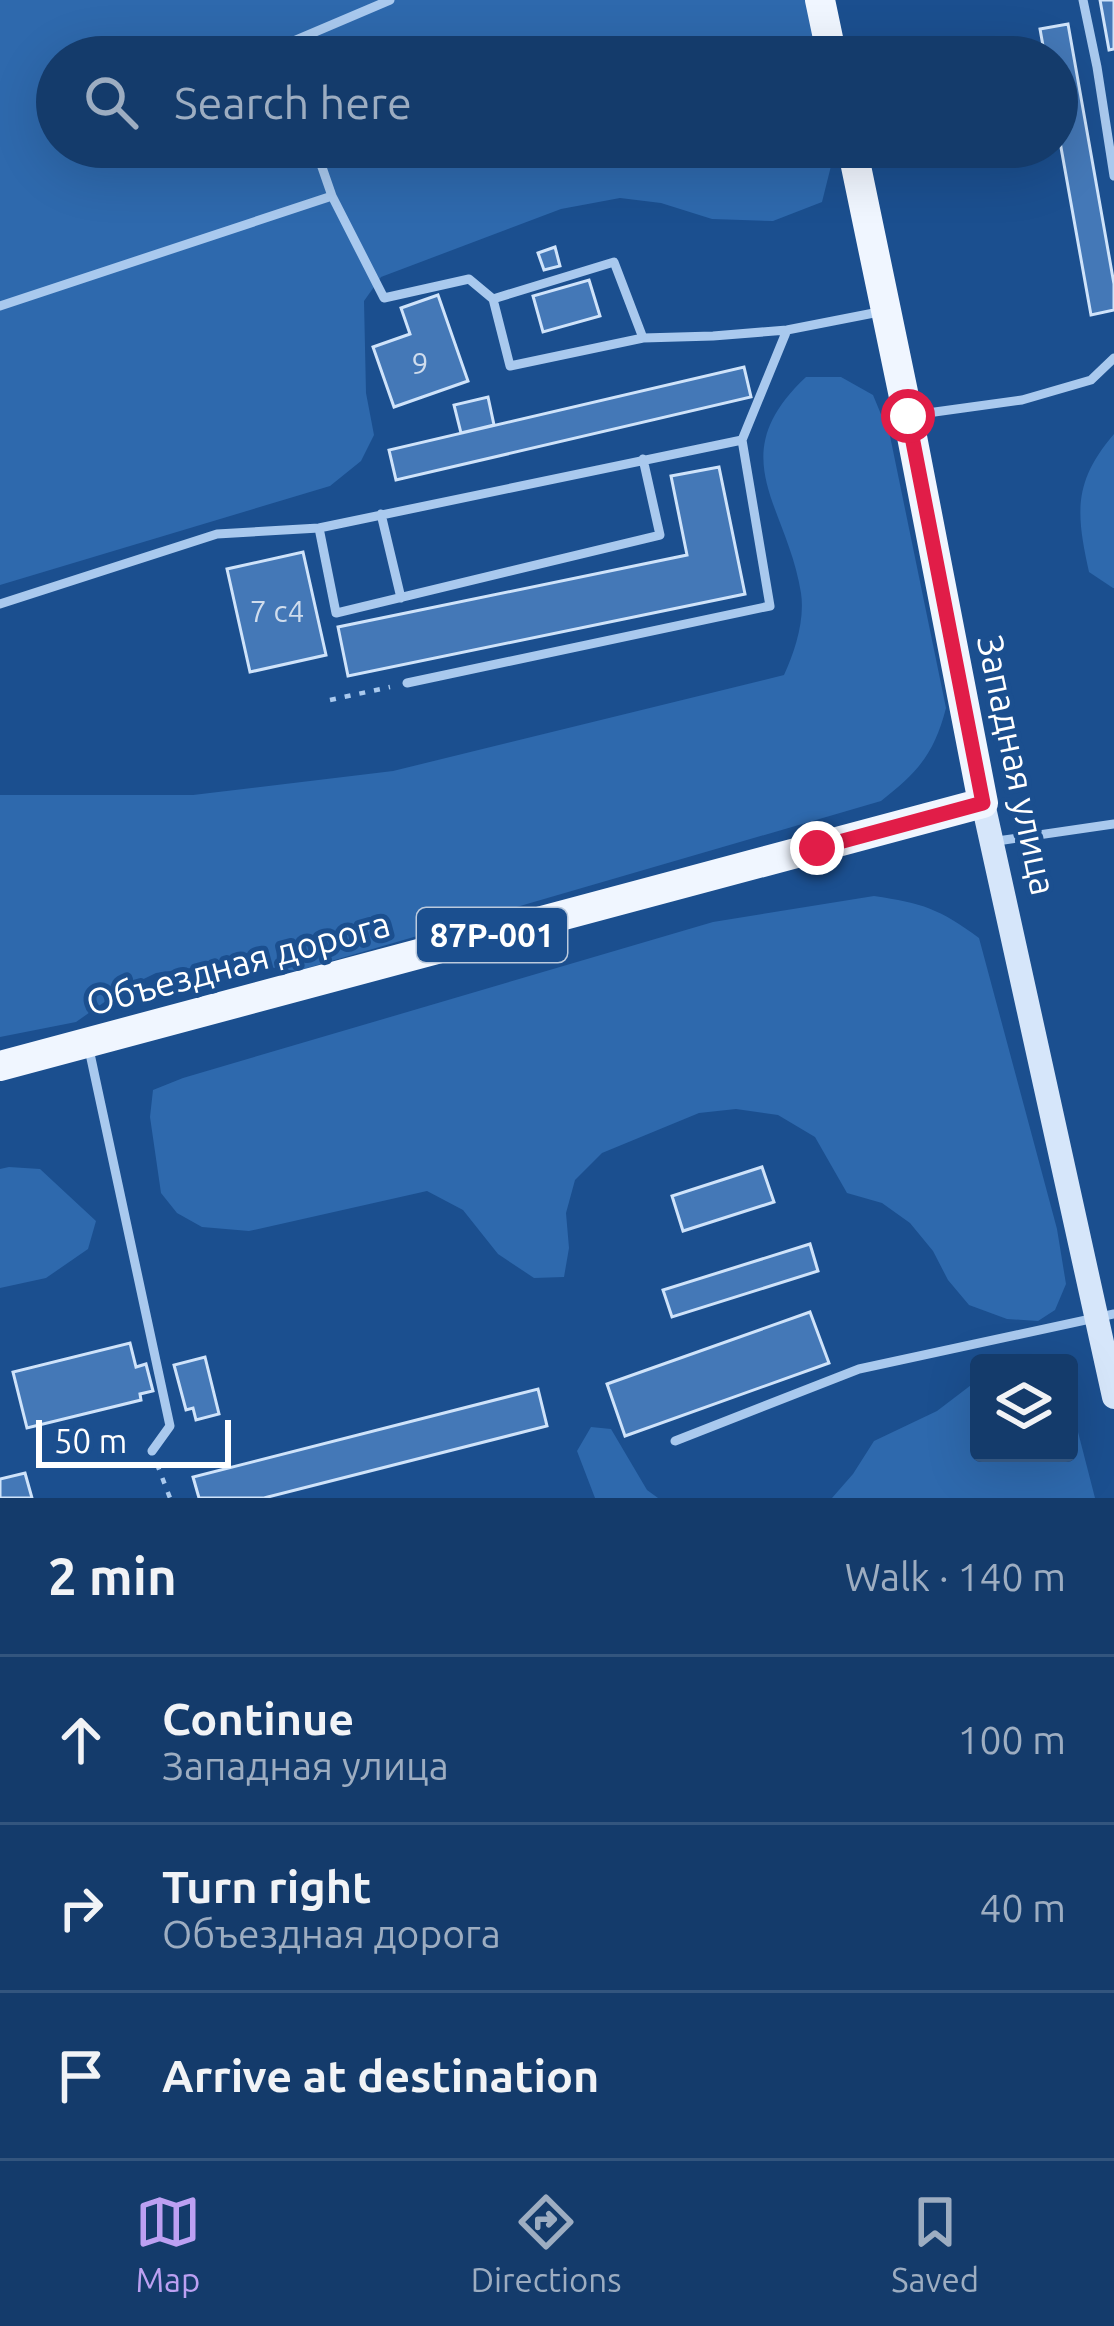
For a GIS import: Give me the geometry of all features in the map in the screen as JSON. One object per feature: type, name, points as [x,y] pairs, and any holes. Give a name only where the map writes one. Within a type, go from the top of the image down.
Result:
[{"type":"main road","points":[[820,0],[828,36]]},
{"type":"main road","name":"Западная улица","points":[[856,168],[983,803],[1106,1316],[1114,1397]]},
{"type":"main road","name":"Объездная дорога","points":[[0,1066],[983,803]]},
{"type":"lane","points":[[315,36],[390,0]]},
{"type":"lane","points":[[1083,0],[1114,176]]},
{"type":"lane","points":[[1097,67],[1114,64]]},
{"type":"lane","points":[[322,168],[384,298],[469,279],[493,299],[510,366],[643,338],[787,330],[886,310]]},
{"type":"lane","points":[[0,306],[332,196]]},
{"type":"lane","points":[[493,299],[614,262],[643,338]]},
{"type":"lane","points":[[407,683],[770,606],[742,440],[787,330]]},
{"type":"lane","points":[[908,416],[1022,400],[1091,380],[1114,358]]},
{"type":"lane","points":[[0,604],[217,534],[319,528],[742,440]]},
{"type":"lane","points":[[319,528],[336,614],[659,535],[643,459]]},
{"type":"lane","points":[[381,514],[400,598]]},
{"type":"lane","points":[[992,842],[1114,824]]},
{"type":"lane","points":[[88,1044],[170,1426],[152,1451]]},
{"type":"lane","points":[[675,1441],[859,1369],[1106,1316]]},
{"type":"path","points":[[330,700],[407,683]]},
{"type":"path","points":[[152,1451],[170,1498]]},
{"type":"shaded area","points":[[0,0],[809,0],[813,36],[36,36],[36,168],[830,168],[822,202],[773,221],[712,219],[661,203],[620,198],[561,209],[381,277],[364,301],[366,393],[374,435],[361,461],[330,486],[0,585]]},
{"type":"shaded area","points":[[806,377],[841,377],[873,395],[890,436],[946,708],[930,750],[894,791],[881,801],[297,971],[233,962],[156,973],[76,1022],[0,1037],[0,795],[193,795],[393,771],[784,675],[798,635],[801,593],[766,482],[763,457],[767,432],[781,406]]},
{"type":"shaded area","points":[[1114,434],[1113,588],[1089,572],[1080,515],[1091,468]]},
{"type":"shaded area","points":[[874,896],[930,909],[979,938],[1057,1229],[1066,1284],[1055,1310],[1038,1321],[1007,1319],[969,1305],[910,1223],[882,1203],[847,1193],[815,1137],[778,1115],[736,1109],[699,1113],[602,1153],[575,1180],[566,1213],[569,1248],[564,1277],[534,1278],[498,1254],[463,1210],[427,1191],[249,1231],[202,1227],[177,1213],[161,1193],[150,1117],[153,1090],[713,922]]},
{"type":"shaded area","points":[[0,1169],[40,1169],[96,1221],[88,1249],[46,1278],[0,1288]]},
{"type":"shaded area","points":[[970,1386],[970,1462],[1078,1462],[1078,1432],[1095,1498],[832,1498],[874,1441],[937,1411]]},
{"type":"shaded area","points":[[591,1427],[611,1429],[647,1490],[658,1498],[595,1498],[577,1451]]},
{"type":"building","points":[[1100,0],[1114,0],[1114,49],[1109,50]]},
{"type":"building","points":[[1068,24],[1070,36],[1041,36],[1040,29]]},
{"type":"building","points":[[1078,81],[1114,284],[1114,310],[1091,315],[1065,168],[1078,168]]},
{"type":"building","points":[[555,247],[560,266],[544,270],[538,253]]},
{"type":"building","points":[[589,280],[600,316],[543,332],[533,296]]},
{"type":"building","points":[[438,295],[468,381],[394,407],[373,347],[410,334],[401,308]]},
{"type":"building","points":[[744,367],[751,397],[396,480],[389,450]]},
{"type":"building","points":[[488,397],[494,425],[461,433],[454,405]]},
{"type":"building","points":[[719,467],[745,594],[348,676],[338,627],[687,555],[671,476]]},
{"type":"building","points":[[303,552],[326,655],[250,672],[227,569]]},
{"type":"building","points":[[762,1167],[774,1202],[683,1231],[672,1196]]},
{"type":"building","points":[[810,1244],[818,1271],[672,1317],[663,1290]]},
{"type":"building","points":[[810,1312],[829,1363],[625,1436],[607,1384]]},
{"type":"building","points":[[130,1343],[136,1367],[146,1364],[153,1391],[140,1394],[141,1400],[27,1428],[13,1372]]},
{"type":"building","points":[[205,1357],[219,1414],[196,1420],[193,1408],[186,1410],[174,1365]]},
{"type":"building","points":[[538,1389],[547,1426],[264,1498],[199,1498],[193,1477]]},
{"type":"building","points":[[25,1473],[32,1498],[0,1498],[0,1479]]},
{"type":"route","points":[[817,848],[983,803],[908,416]]}]
